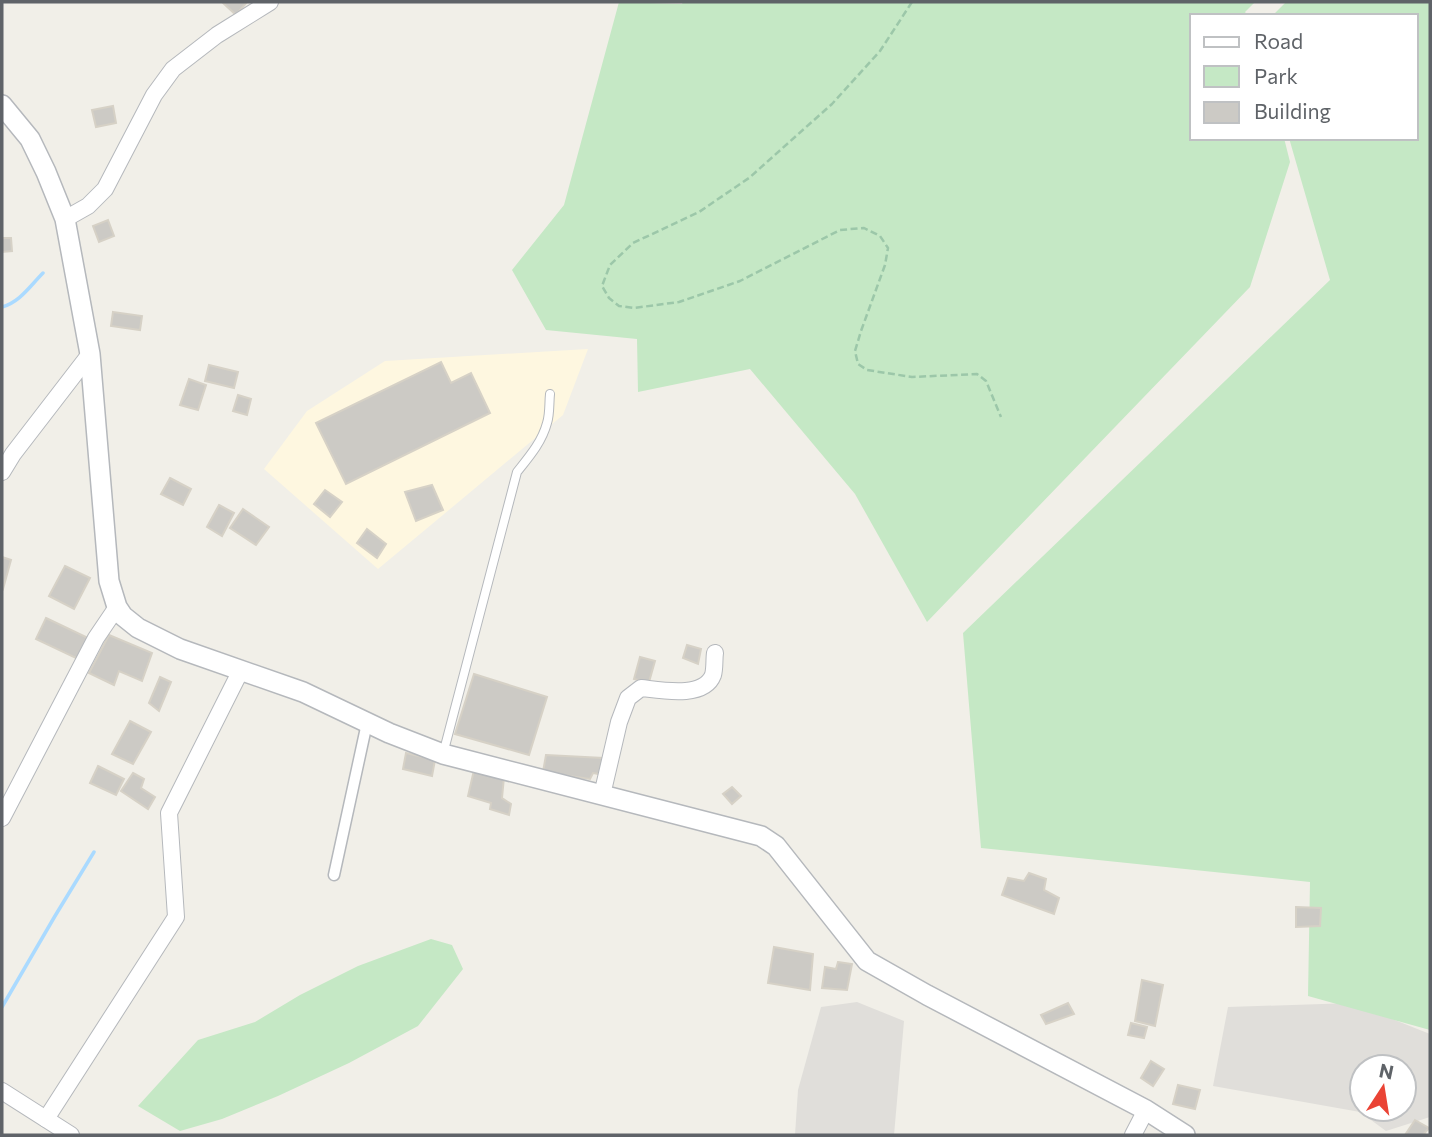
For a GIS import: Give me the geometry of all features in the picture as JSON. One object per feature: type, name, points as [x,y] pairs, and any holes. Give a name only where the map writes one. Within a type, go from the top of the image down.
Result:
[{"type":"street","points":[[65,219],[88,206],[105,188],[154,95],[173,69],[217,35],[270,2]]},
{"type":"street","points":[[2,105],[30,139],[65,219],[90,354],[109,581],[117,607],[123,616],[138,628],[180,649],[303,692],[389,733],[443,754],[761,836],[776,846],[867,961],[1146,1110],[1185,1135]]},
{"type":"street","points":[[2,472],[90,354]]},
{"type":"street","points":[[2,818],[96,638],[117,607]]},
{"type":"street","points":[[602,795],[619,722],[628,698],[641,688],[674,692],[703,687],[712,676],[715,653]]},
{"type":"street","points":[[46,1119],[176,917],[169,813],[241,670]]},
{"type":"street","points":[[334,875],[367,723]]},
{"type":"street","points":[[2,1091],[71,1135]]},
{"type":"street","points":[[1133,1135],[1146,1110]]},
{"type":"lane","points":[[443,754],[517,472],[531,455],[548,422],[550,394]]},
{"type":"path","points":[[912,2],[880,51],[832,104],[749,178],[699,212],[633,243],[610,265],[602,286],[609,298],[619,306],[634,308],[679,302],[740,281],[840,230],[863,228],[880,236],[888,248],[885,265],[855,351],[858,364],[867,370],[912,377],[977,374],[986,381],[1001,417]]},
{"type":"shaded area","points":[[588,349],[563,415],[378,569],[264,469],[307,411],[385,361]]},
{"type":"shaded area","points":[[857,1002],[904,1021],[894,1135],[795,1135],[798,1090],[821,1007]]},
{"type":"shaded area","points":[[1352,1003],[1430,1034],[1430,1117],[1418,1121],[1418,1053],[1348,1053],[1348,1110],[1213,1086],[1228,1007]]},
{"type":"shaded area","points":[[1375,1123],[1411,1123],[1386,1131]]},
{"type":"green space","points":[[619,2],[1255,2],[1245,12],[1246,14],[1190,14],[1190,140],[1284,140],[1290,162],[1250,287],[927,622],[855,494],[750,369],[638,392],[637,339],[546,330],[512,270],[564,205]]},
{"type":"green space","points":[[1286,2],[1430,2],[1430,1030],[1308,996],[1310,882],[981,848],[963,633],[1330,280],[1290,140],[1418,140],[1418,14],[1274,14]]},
{"type":"green space","points":[[431,939],[452,945],[463,969],[418,1026],[349,1063],[278,1096],[222,1119],[180,1131],[138,1106],[198,1040],[255,1022],[300,995],[358,966]]},
{"type":"building","points":[[222,2],[247,2],[236,15]]},
{"type":"building","points":[[113,106],[116,123],[96,127],[92,110]]},
{"type":"building","points":[[108,220],[114,236],[99,242],[93,226]]},
{"type":"building","points":[[2,238],[11,238],[12,251],[2,252]]},
{"type":"building","points":[[113,312],[142,316],[140,330],[111,326]]},
{"type":"building","points":[[441,362],[451,383],[471,373],[490,413],[346,484],[316,423]]},
{"type":"building","points":[[209,365],[238,372],[234,388],[205,381]]},
{"type":"building","points":[[189,379],[206,385],[198,410],[180,405]]},
{"type":"building","points":[[238,395],[251,399],[247,415],[233,411]]},
{"type":"building","points":[[170,478],[191,489],[183,505],[161,494]]},
{"type":"building","points":[[432,485],[443,510],[416,521],[405,492]]},
{"type":"building","points":[[325,490],[342,502],[330,517],[314,504]]},
{"type":"building","points":[[219,505],[234,513],[222,536],[207,527]]},
{"type":"building","points":[[243,509],[269,527],[256,545],[230,528]]},
{"type":"building","points":[[367,529],[386,544],[377,558],[357,543]]},
{"type":"building","points":[[2,557],[11,560],[3,589],[2,588]]},
{"type":"building","points":[[65,566],[90,578],[74,609],[49,596]]},
{"type":"building","points":[[46,618],[88,638],[78,659],[36,639]]},
{"type":"building","points":[[109,635],[152,653],[142,681],[119,671],[114,685],[89,673]]},
{"type":"building","points":[[687,645],[701,649],[698,664],[683,658]]},
{"type":"building","points":[[640,657],[655,661],[649,682],[634,679]]},
{"type":"building","points":[[474,674],[547,697],[529,755],[455,734]]},
{"type":"building","points":[[160,677],[171,682],[159,711],[149,703]]},
{"type":"building","points":[[130,721],[151,732],[133,764],[112,754]]},
{"type":"building","points":[[406,753],[435,760],[432,776],[403,769]]},
{"type":"building","points":[[546,755],[603,758],[599,774],[593,773],[590,779],[543,772]]},
{"type":"building","points":[[98,766],[124,779],[116,795],[90,783]]},
{"type":"building","points":[[474,770],[504,777],[502,798],[511,804],[509,815],[490,809],[491,803],[468,796]]},
{"type":"building","points":[[133,773],[144,779],[141,788],[155,797],[148,809],[121,791]]},
{"type":"building","points":[[732,787],[741,796],[732,804],[723,794]]},
{"type":"building","points":[[1029,873],[1046,879],[1044,890],[1059,898],[1054,914],[1002,895],[1008,878],[1024,881]]},
{"type":"building","points":[[1296,907],[1321,908],[1320,926],[1296,927]]},
{"type":"building","points":[[774,947],[813,954],[810,990],[768,983]]},
{"type":"building","points":[[838,962],[852,964],[847,990],[822,988],[825,967],[836,969]]},
{"type":"building","points":[[1142,980],[1163,985],[1155,1026],[1135,1021]]},
{"type":"building","points":[[1068,1003],[1074,1014],[1046,1024],[1041,1015]]},
{"type":"building","points":[[1131,1023],[1147,1027],[1144,1038],[1128,1035]]},
{"type":"building","points":[[1151,1061],[1164,1069],[1153,1086],[1141,1078]]},
{"type":"building","points":[[1178,1085],[1200,1090],[1195,1109],[1173,1104]]},
{"type":"building","points":[[1418,1122],[1429,1128],[1423,1135],[1405,1135],[1413,1123]]},
{"type":"waterway","points":[[2,307],[19,297],[43,273]]},
{"type":"waterway","points":[[2,1007],[94,852]]}]
